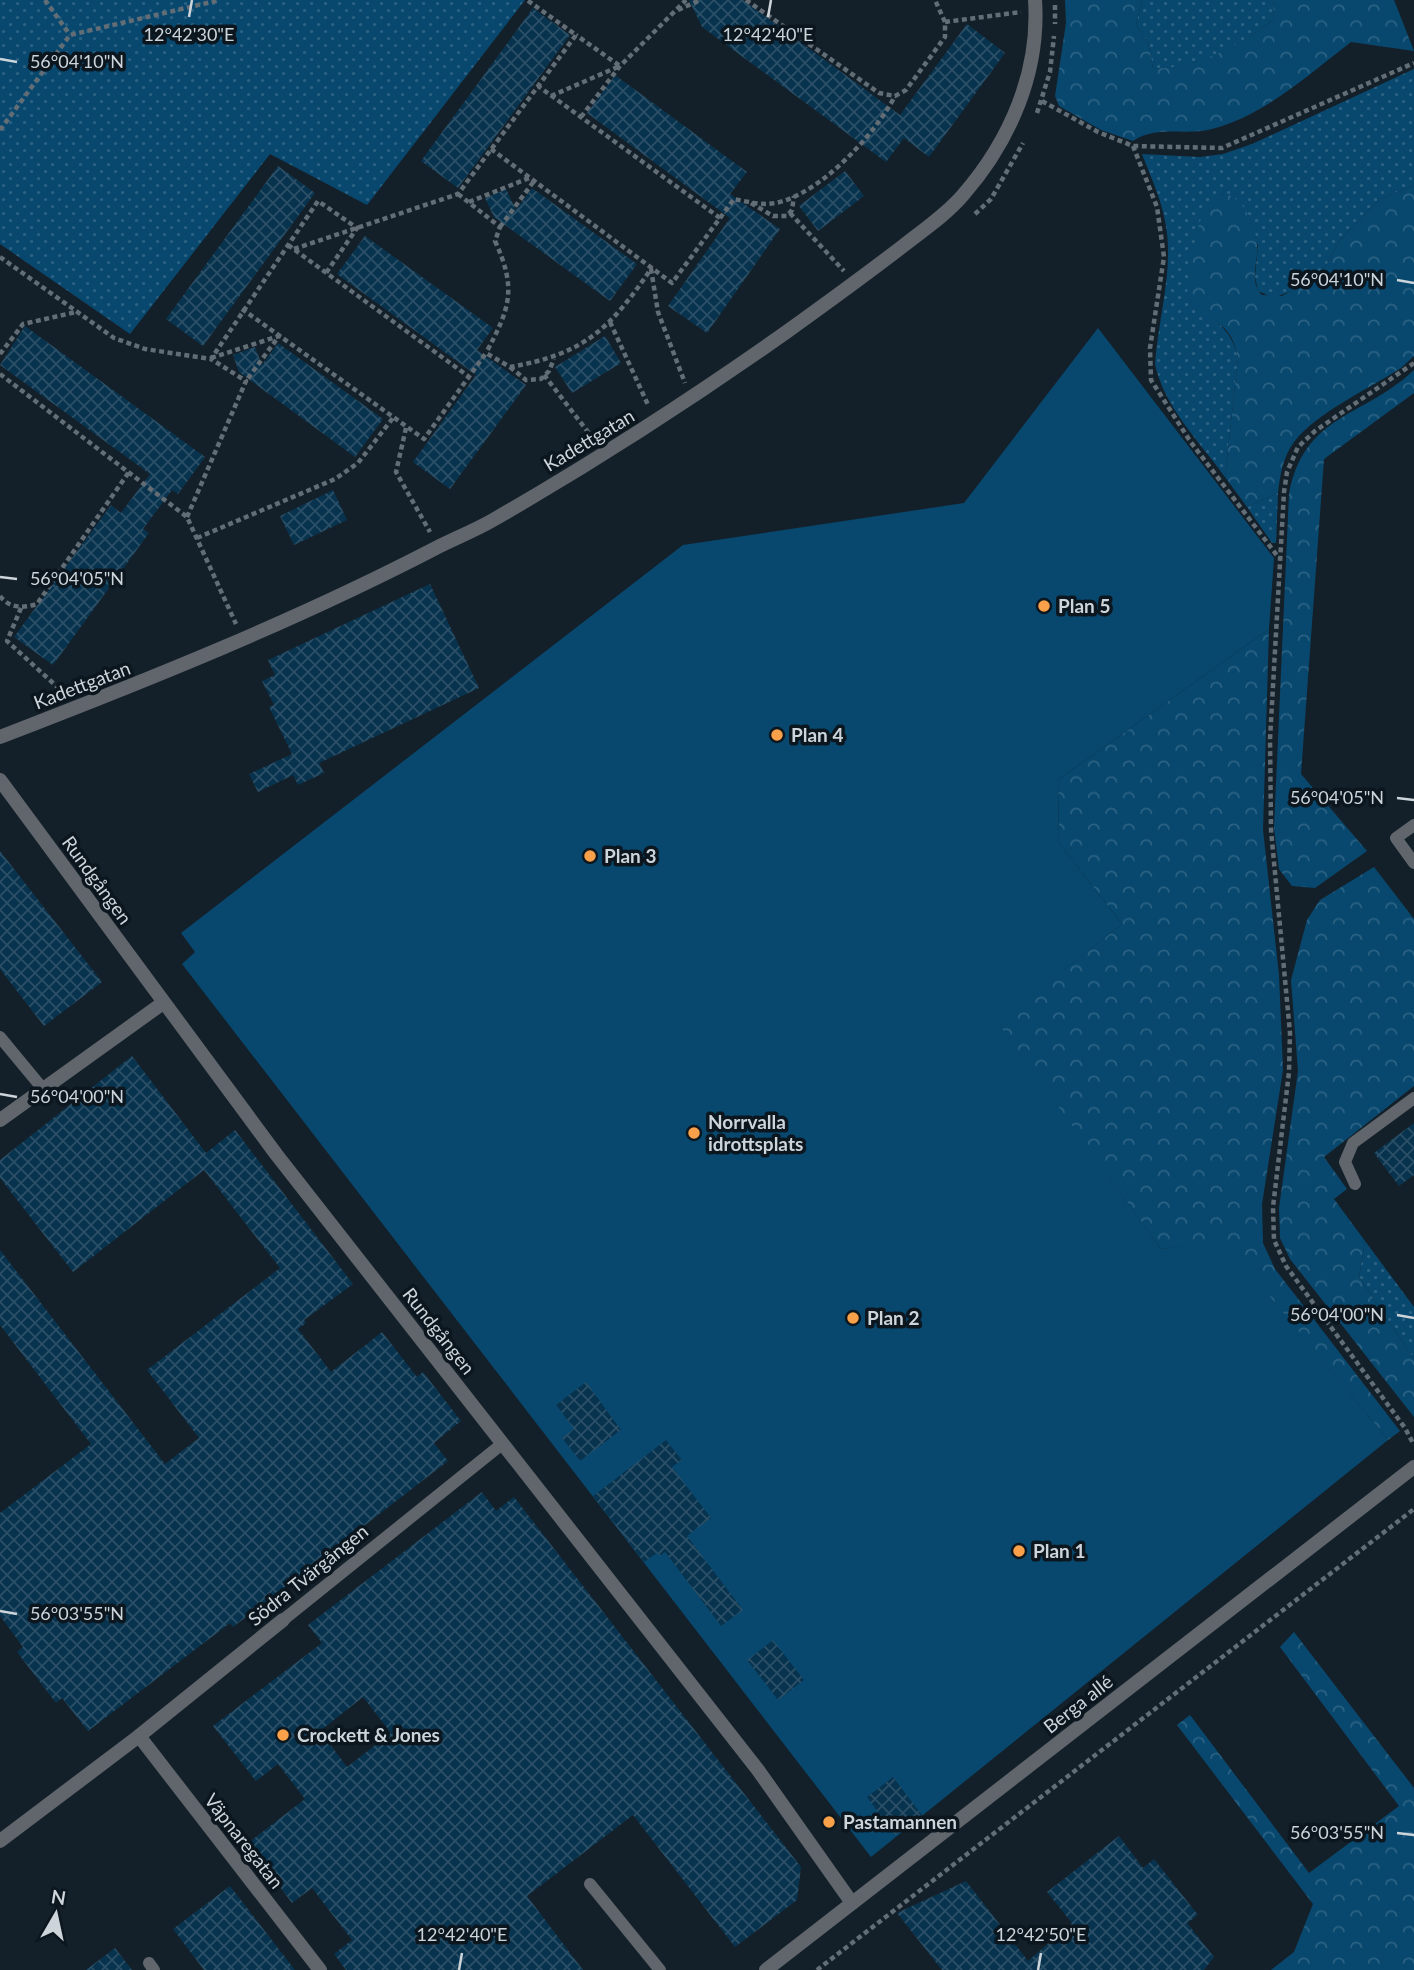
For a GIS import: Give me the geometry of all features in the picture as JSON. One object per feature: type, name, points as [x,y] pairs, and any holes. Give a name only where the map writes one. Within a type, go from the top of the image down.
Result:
[{"type":"street","name":"Kadettgatan","points":[[0,737],[243,640],[351,593],[490,522],[691,400],[855,283],[962,197],[1001,143],[1028,79],[1035,5]]},
{"type":"street","name":"Rundgången","points":[[0,780],[163,1003],[502,1444],[758,1770],[852,1903]]},
{"type":"street","points":[[0,1120],[163,1003]]},
{"type":"street","name":"Berga allé","points":[[766,1970],[1414,1468]]},
{"type":"street","name":"Södra Tvärgången","points":[[139,1736],[283,1620]]},
{"type":"street","points":[[0,1841],[139,1736]]},
{"type":"street","name":"Väpnaregatan","points":[[139,1736],[320,1970]]},
{"type":"lane","points":[[1414,825],[1396,838],[1414,863]]},
{"type":"lane","points":[[0,1037],[43,1089]]},
{"type":"lane","points":[[1355,1184],[1345,1162],[1353,1143],[1414,1098]]},
{"type":"lane","name":"Södra Tvärgången","points":[[283,1620],[502,1444]]},
{"type":"lane","points":[[590,1884],[660,1970]]},
{"type":"path","points":[[45,0],[70,35]]},
{"type":"path","points":[[0,130],[70,35],[220,0]]},
{"type":"path","points":[[527,0],[620,66]]},
{"type":"path","points":[[580,117],[620,66],[678,11],[686,0]]},
{"type":"path","points":[[678,11],[700,0]]},
{"type":"path","points":[[746,0],[879,93],[895,96]]},
{"type":"path","points":[[491,149],[672,283],[734,199],[768,204],[793,196],[839,165],[883,119],[895,96],[906,90],[946,37],[945,22],[935,0]]},
{"type":"path","points":[[945,22],[1035,5]]},
{"type":"path","points":[[294,249],[458,194],[576,35]]},
{"type":"path","points":[[1042,101],[1098,132],[1133,146],[1222,148],[1414,63]]},
{"type":"path","points":[[551,96],[620,66]]},
{"type":"path","points":[[538,86],[720,218]]},
{"type":"path","points":[[1133,146],[1157,208],[1164,257],[1150,348],[1151,380],[1190,441],[1279,558]]},
{"type":"path","points":[[468,202],[532,180]]},
{"type":"path","points":[[242,309],[424,439],[486,353],[506,315],[511,290],[504,261],[495,241],[500,227],[532,180]]},
{"type":"path","points":[[458,194],[500,227]]},
{"type":"path","points":[[749,201],[773,216],[787,216],[793,196]]},
{"type":"path","points":[[211,359],[242,309],[318,201],[357,228]]},
{"type":"path","points":[[790,213],[855,283]]},
{"type":"path","points":[[326,272],[357,228]]},
{"type":"path","points":[[288,245],[468,376]]},
{"type":"path","points":[[0,257],[114,338],[145,349],[211,359],[246,381]]},
{"type":"path","points":[[510,367],[554,358],[575,350],[610,322],[651,269]]},
{"type":"path","points":[[651,269],[659,312],[691,400]]},
{"type":"path","points":[[0,354],[23,324],[77,312]]},
{"type":"path","points":[[610,322],[655,422]]},
{"type":"path","points":[[211,359],[279,336]]},
{"type":"path","points":[[187,517],[246,381],[279,336]]},
{"type":"path","points":[[486,353],[526,380],[544,375],[554,358]]},
{"type":"path","points":[[1414,363],[1315,431],[1298,447],[1287,472],[1279,558],[1270,739],[1270,830],[1290,1033],[1289,1072],[1273,1207],[1274,1240],[1286,1266],[1405,1428],[1414,1445]]},
{"type":"path","points":[[0,374],[187,517],[243,640]]},
{"type":"path","points":[[544,375],[604,453]]},
{"type":"path","points":[[197,538],[335,479],[358,463],[393,418]]},
{"type":"path","points":[[406,428],[396,472],[438,547]]},
{"type":"path","points":[[0,596],[4,602],[21,608],[37,604],[129,472]]},
{"type":"path","points":[[21,608],[6,641],[79,707]]},
{"type":"path","points":[[817,1970],[1414,1509]]},
{"type":"green space","points":[[0,0],[525,0],[367,205],[270,154],[130,334],[0,244]]},
{"type":"green space","points":[[1065,0],[1142,0],[1136,25],[1148,42],[1153,68],[1168,68],[1201,61],[1233,46],[1274,19],[1273,0],[1394,0],[1414,51],[1351,42],[1285,93],[1231,123],[1202,131],[1152,133],[1133,141],[1101,130],[1059,106],[1055,96],[1066,23]]},
{"type":"green space","points":[[1142,0],[1273,0],[1274,19],[1233,47],[1201,61],[1185,66],[1153,68],[1148,42],[1136,25]]},
{"type":"green space","points":[[1414,69],[1414,185],[1380,199],[1340,240],[1323,271],[1300,287],[1274,298],[1258,291],[1255,277],[1258,245],[1233,197],[1221,194],[1190,301],[1226,332],[1238,358],[1225,477],[1184,424],[1166,395],[1155,364],[1168,249],[1163,212],[1142,154],[1200,157],[1223,154],[1252,144]]},
{"type":"green space","points":[[1414,185],[1414,356],[1401,368],[1329,411],[1304,431],[1287,454],[1278,493],[1247,507],[1225,477],[1238,358],[1229,334],[1195,307],[1187,292],[1192,252],[1207,203],[1214,196],[1226,194],[1234,197],[1246,210],[1256,236],[1255,277],[1258,289],[1262,295],[1282,296],[1323,271],[1340,240],[1380,199]]},
{"type":"green space","name":"Norrvalla idrottsplats","points":[[1098,328],[1274,558],[1269,629],[1058,780],[1059,843],[1122,924],[998,1023],[1161,1249],[1225,1242],[1388,1440],[871,1857],[182,964],[195,952],[181,933],[683,545],[964,503]]},
{"type":"green space","points":[[1414,370],[1414,393],[1324,459],[1301,774],[1367,851],[1315,888],[1292,886],[1279,869],[1274,828],[1289,494],[1297,468],[1308,448],[1322,432],[1395,386]]},
{"type":"green space","points":[[1278,493],[1276,543],[1272,543],[1247,507]]},
{"type":"green space","points":[[1269,629],[1263,830],[1279,975],[1283,1070],[1262,1204],[1263,1243],[1275,1269],[1400,1431],[1388,1440],[1225,1243],[1161,1249],[997,1023],[1122,924],[1059,843],[1058,780]]},
{"type":"green space","points":[[1374,867],[1414,919],[1414,1086],[1324,1157],[1347,1189],[1334,1199],[1365,1241],[1359,1277],[1414,1359],[1414,1417],[1290,1259],[1280,1238],[1279,1208],[1298,1071],[1291,980],[1307,920],[1320,900]]},
{"type":"green space","points":[[1365,1241],[1414,1307],[1414,1359],[1359,1277]]},
{"type":"green space","points":[[1294,1632],[1414,1788],[1414,1970],[1271,1970],[1294,1952],[1313,1904],[1177,1725],[1190,1715],[1309,1873],[1399,1806],[1280,1647]]},
{"type":"building","points":[[689,0],[743,0],[900,115],[967,24],[1005,53],[929,157],[904,138],[886,162],[702,27]]},
{"type":"building","points":[[533,8],[570,35],[458,188],[421,161]]},
{"type":"building","points":[[615,75],[747,172],[730,194],[780,229],[707,333],[668,306],[730,218],[587,113]]},
{"type":"building","points":[[278,166],[315,193],[203,346],[166,319]]},
{"type":"building","points":[[845,171],[864,196],[818,231],[799,206]]},
{"type":"building","points":[[532,188],[637,264],[610,301],[494,217],[485,198],[506,189],[516,210]]},
{"type":"building","points":[[365,236],[493,328],[477,350],[526,385],[450,489],[413,462],[476,375],[337,274]]},
{"type":"building","points":[[25,326],[205,457],[178,494],[172,490],[143,529],[149,533],[53,665],[14,637],[111,505],[121,513],[150,474],[0,365]]},
{"type":"building","points":[[605,336],[621,363],[572,393],[555,367]]},
{"type":"building","points":[[278,343],[383,419],[355,457],[239,372],[233,355],[255,347],[262,365]]},
{"type":"building","points":[[333,490],[347,520],[294,545],[280,516]]},
{"type":"building","points":[[430,584],[479,688],[319,763],[324,773],[298,785],[293,775],[258,792],[249,774],[292,754],[269,707],[274,705],[262,681],[275,675],[268,660]]},
{"type":"building","points":[[0,851],[102,982],[44,1026],[0,969]]},
{"type":"building","points":[[132,1056],[206,1153],[235,1130],[353,1284],[304,1320],[306,1323],[298,1329],[331,1372],[382,1332],[417,1377],[423,1372],[461,1421],[434,1443],[448,1461],[233,1627],[230,1623],[88,1731],[62,1698],[56,1703],[17,1652],[23,1647],[0,1616],[0,1513],[91,1444],[0,1325],[0,1250],[165,1464],[199,1438],[147,1370],[280,1268],[204,1170],[73,1272],[0,1178],[0,1160]]},
{"type":"building","points":[[1414,1123],[1414,1175],[1399,1186],[1374,1153]]},
{"type":"building","points":[[586,1382],[621,1430],[580,1461],[562,1438],[574,1429],[556,1405]]},
{"type":"building","points":[[666,1440],[682,1460],[672,1467],[711,1518],[687,1536],[743,1610],[721,1626],[665,1552],[660,1556],[657,1553],[644,1562],[593,1496]]},
{"type":"building","points":[[482,1492],[496,1511],[514,1497],[801,1867],[797,1900],[735,1947],[633,1815],[527,1896],[583,1970],[346,1970],[334,1954],[352,1940],[312,1888],[292,1903],[247,1844],[305,1799],[278,1764],[256,1781],[213,1726],[322,1643],[308,1625]],"holes":[[[363,1697],[391,1733],[347,1767],[320,1731]]]},
{"type":"building","points":[[773,1640],[804,1680],[778,1700],[747,1660]]},
{"type":"building","points":[[893,1777],[922,1815],[895,1835],[867,1797]]},
{"type":"building","points":[[1119,1836],[1143,1868],[1154,1859],[1198,1915],[1187,1923],[1214,1957],[1204,1970],[942,1970],[897,1913],[966,1881],[1028,1961],[1072,1923],[1047,1892]]},
{"type":"building","points":[[230,1886],[295,1970],[204,1970],[173,1929]]},
{"type":"building","points":[[115,1948],[132,1970],[86,1970]]},
{"type":"place","name":"Plan 5","points":[[1044,606]]},
{"type":"place","name":"Plan 4","points":[[777,735]]},
{"type":"place","name":"Plan 3","points":[[590,856]]},
{"type":"place","name":"Norrvalla idrottsplats","points":[[694,1133]]},
{"type":"place","name":"Plan 2","points":[[853,1318]]},
{"type":"place","name":"Plan 1","points":[[1019,1551]]},
{"type":"place","name":"Crockett & Jones","points":[[283,1735]]},
{"type":"place","name":"Pastamannen","points":[[829,1822]]}]
